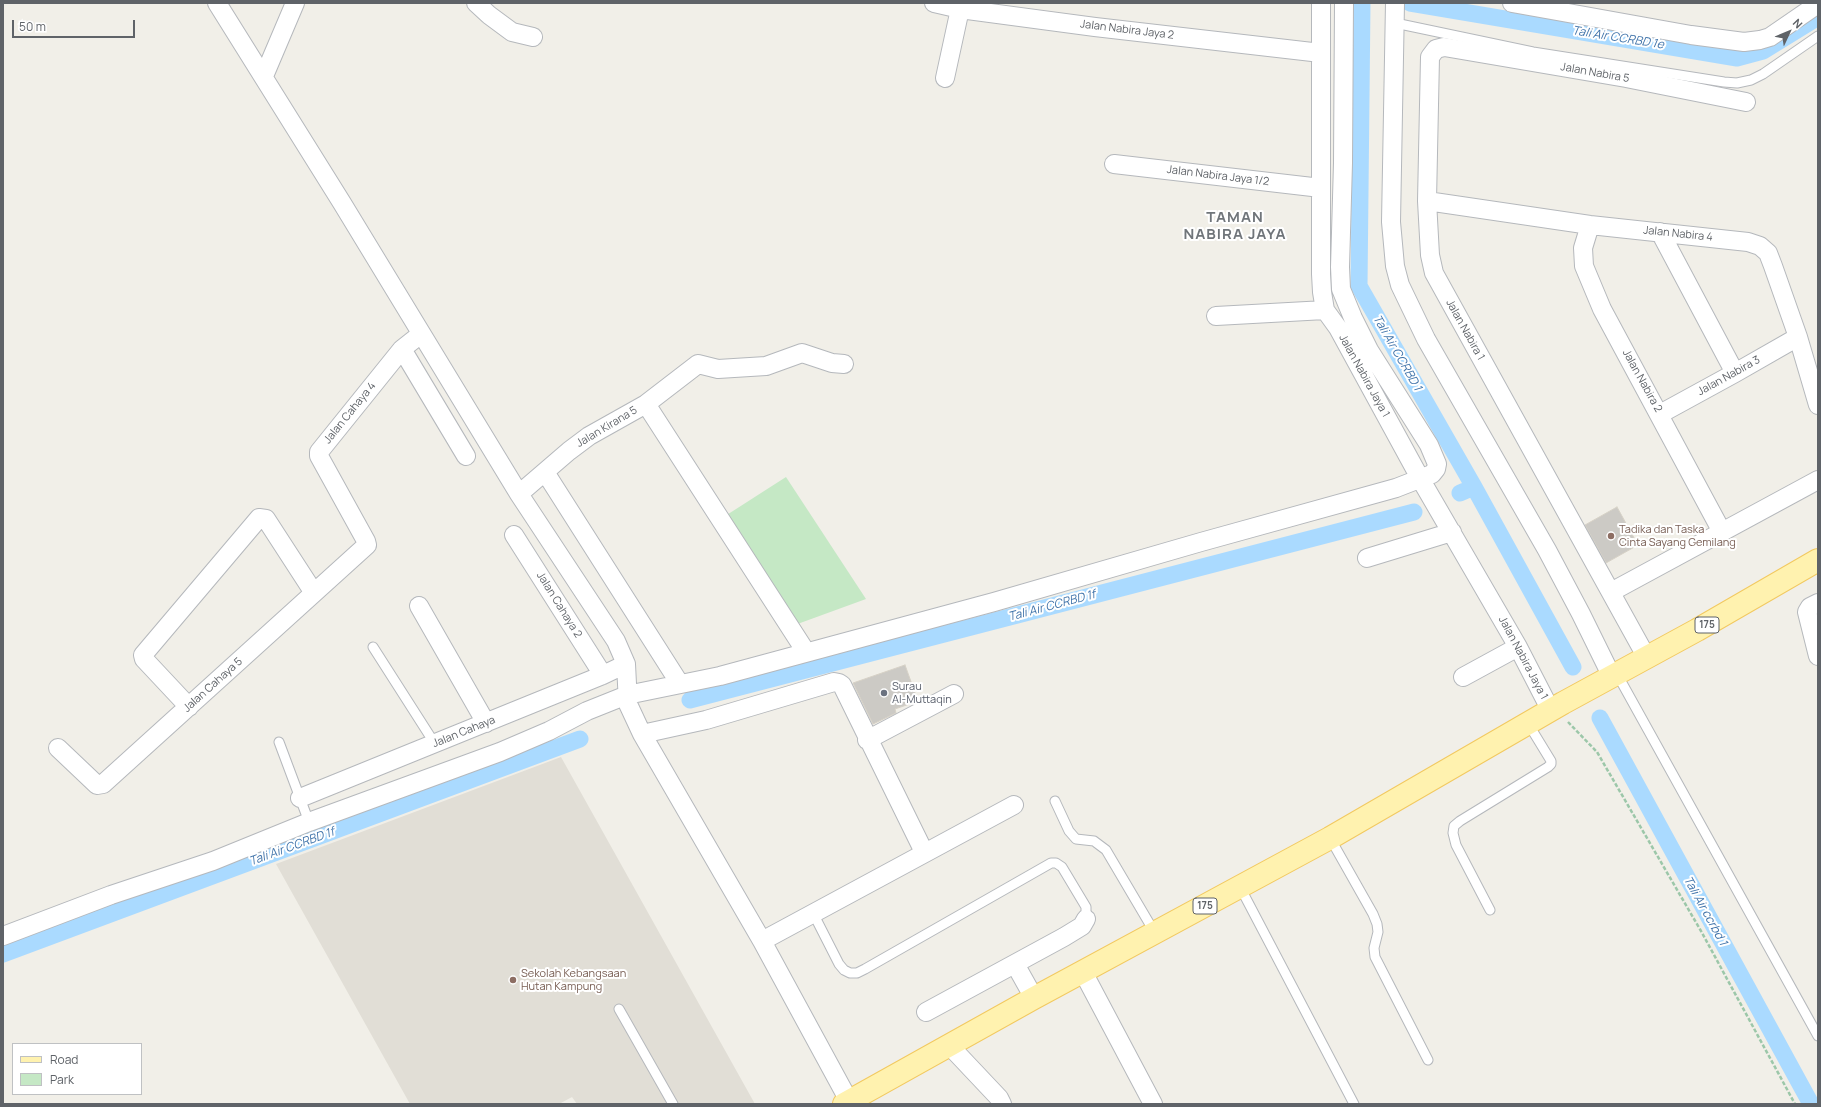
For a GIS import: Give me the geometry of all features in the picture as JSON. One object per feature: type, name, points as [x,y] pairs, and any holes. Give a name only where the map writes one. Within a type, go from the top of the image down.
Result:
[{"type":"main road","name":"175","points":[[847,1102],[1034,998],[1330,838],[1818,560]]},
{"type":"street","points":[[217,3],[264,76],[519,494],[616,641],[626,664],[628,704],[642,734],[762,941],[847,1102]]},
{"type":"street","points":[[264,76],[295,3]]},
{"type":"street","points":[[476,3],[488,15],[512,32],[533,37]]},
{"type":"street","name":"Jalan Nabira Jaya 2","points":[[934,3],[960,9],[1095,27],[1321,53]]},
{"type":"street","name":"Jalan Nabira Jaya 1","points":[[1321,3],[1322,292],[1325,310],[1338,328],[1421,480],[1518,647],[1556,708]]},
{"type":"street","points":[[3,936],[111,895],[213,860],[309,822],[500,752],[549,731],[587,711],[627,695],[720,676],[994,602],[1421,480],[1432,474],[1436,469],[1435,456],[1370,350],[1352,318],[1341,289],[1340,268],[1343,163],[1344,3]]},
{"type":"street","points":[[1395,3],[1391,222],[1395,266],[1400,285],[1426,339],[1547,550],[1581,614],[1608,680]]},
{"type":"street","points":[[1512,3],[1691,35],[1744,42],[1770,37],[1818,4]]},
{"type":"street","points":[[945,78],[960,9]]},
{"type":"street","name":"Jalan Nabira 5","points":[[1444,46],[1626,78],[1746,102]]},
{"type":"street","name":"Jalan Nabira 1","points":[[1444,46],[1436,50],[1430,57],[1427,201],[1430,255],[1434,273],[1646,658]]},
{"type":"street","name":"Jalan Nabira Jaya 1/2","points":[[1114,164],[1321,188]]},
{"type":"street","name":"Jalan Nabira 4","points":[[1427,201],[1590,226],[1748,242],[1760,246],[1768,253],[1773,266],[1798,336],[1818,405]]},
{"type":"street","name":"Jalan Nabira 2","points":[[1590,226],[1583,248],[1584,266],[1602,309],[1660,414],[1722,532]]},
{"type":"street","points":[[1660,232],[1735,373]]},
{"type":"street","points":[[1216,316],[1325,310]]},
{"type":"street","name":"Jalan Cahaya 4","points":[[367,545],[319,456],[319,452],[402,349],[421,334]]},
{"type":"street","name":"Jalan Nabira 3","points":[[1660,414],[1735,373],[1798,336]]},
{"type":"street","points":[[402,349],[466,456]]},
{"type":"street","name":"Jalan Kirana 5","points":[[519,494],[589,436],[646,404],[698,364],[718,369],[766,366],[802,354],[826,362],[844,364]]},
{"type":"street","points":[[646,404],[806,652]]},
{"type":"street","points":[[545,472],[680,684]]},
{"type":"street","points":[[1611,592],[1818,480]]},
{"type":"street","points":[[189,707],[144,659],[143,655],[258,518],[266,519],[314,594]]},
{"type":"street","points":[[1367,558],[1452,532]]},
{"type":"street","name":"Jalan Cahaya 2","points":[[514,535],[603,675]]},
{"type":"street","name":"Jalan Cahaya 5","points":[[58,748],[97,785],[100,785],[189,707],[367,545]]},
{"type":"street","points":[[1818,603],[1810,607],[1807,612],[1818,656]]},
{"type":"street","points":[[419,606],[486,723]]},
{"type":"street","points":[[1463,677],[1518,647]]},
{"type":"street","name":"Jalan Cahaya","points":[[300,798],[603,675],[626,664]]},
{"type":"street","points":[[642,734],[706,720],[834,682],[842,686],[867,740],[924,852]]},
{"type":"street","points":[[867,740],[954,694]]},
{"type":"street","points":[[762,941],[1014,804]]},
{"type":"street","points":[[926,1012],[1082,926],[1086,919]]},
{"type":"street","points":[[1015,964],[1034,998]]},
{"type":"street","points":[[1083,972],[1152,1104]]},
{"type":"street","points":[[949,1045],[999,1098],[1002,1104]]},
{"type":"lane","points":[[1395,23],[1533,52],[1724,82],[1751,80],[1763,74],[1818,36]]},
{"type":"lane","points":[[373,647],[435,744]]},
{"type":"lane","points":[[1608,680],[1818,1036]]},
{"type":"lane","points":[[1490,910],[1456,845],[1453,833],[1454,826],[1551,764],[1551,761],[1529,725]]},
{"type":"lane","points":[[279,742],[309,822]]},
{"type":"lane","points":[[1056,801],[1069,831],[1076,839],[1094,841],[1099,843],[1106,850],[1155,933]]},
{"type":"lane","points":[[1330,838],[1377,924],[1375,957],[1428,1060]]},
{"type":"lane","points":[[812,913],[839,964],[844,970],[850,973],[857,973],[865,969],[1051,863],[1062,867],[1086,907],[1086,919]]},
{"type":"lane","points":[[1240,887],[1354,1104]]},
{"type":"lane","points":[[619,1008],[673,1104]]},
{"type":"path","points":[[1556,708],[1597,752],[1701,930],[1795,1104]]},
{"type":"shaded area","name":"Sekolah Kebangsaan Hutan Kampung","points":[[561,757],[755,1104],[577,1104],[572,1097],[559,1104],[410,1104],[276,864]]},
{"type":"green space","points":[[786,477],[866,599],[792,626],[722,518]]},
{"type":"building","name":"Tadika dan Taska Cinta Sayang Gemilang","points":[[1617,507],[1638,545],[1606,563],[1585,525]]},
{"type":"building","name":"Surau Al-Muttaqin","points":[[905,665],[918,701],[895,709],[896,713],[873,724],[853,683]]},
{"type":"waterway","name":"Tali Air CCRBD 1","points":[[1362,3],[1359,286],[1474,487],[1573,667]]},
{"type":"waterway","name":"Tali Air CCRBD 1e","points":[[1410,3],[1737,58],[1763,51],[1818,17]]},
{"type":"waterway","name":"Tali Air CCRBD 1f","points":[[1460,493],[1474,487]]},
{"type":"waterway","name":"Tali Air CCRBD 1f","points":[[690,700],[1414,512]]},
{"type":"waterway","name":"Tali Air ccrbd 1","points":[[1600,718],[1811,1104]]},
{"type":"waterway","name":"Tali Air CCRBD 1f","points":[[3,954],[580,739]]},
{"type":"place","name":"Tadika dan Taska Cinta Sayang Gemilang","points":[[1611,536]]},
{"type":"place","name":"Surau Al-Muttaqin","points":[[884,693]]},
{"type":"place","name":"Sekolah Kebangsaan Hutan Kampung","points":[[513,980]]},
{"type":"district","name":"TAMAN NABIRA JAYA","points":[[1235,226]]}]
